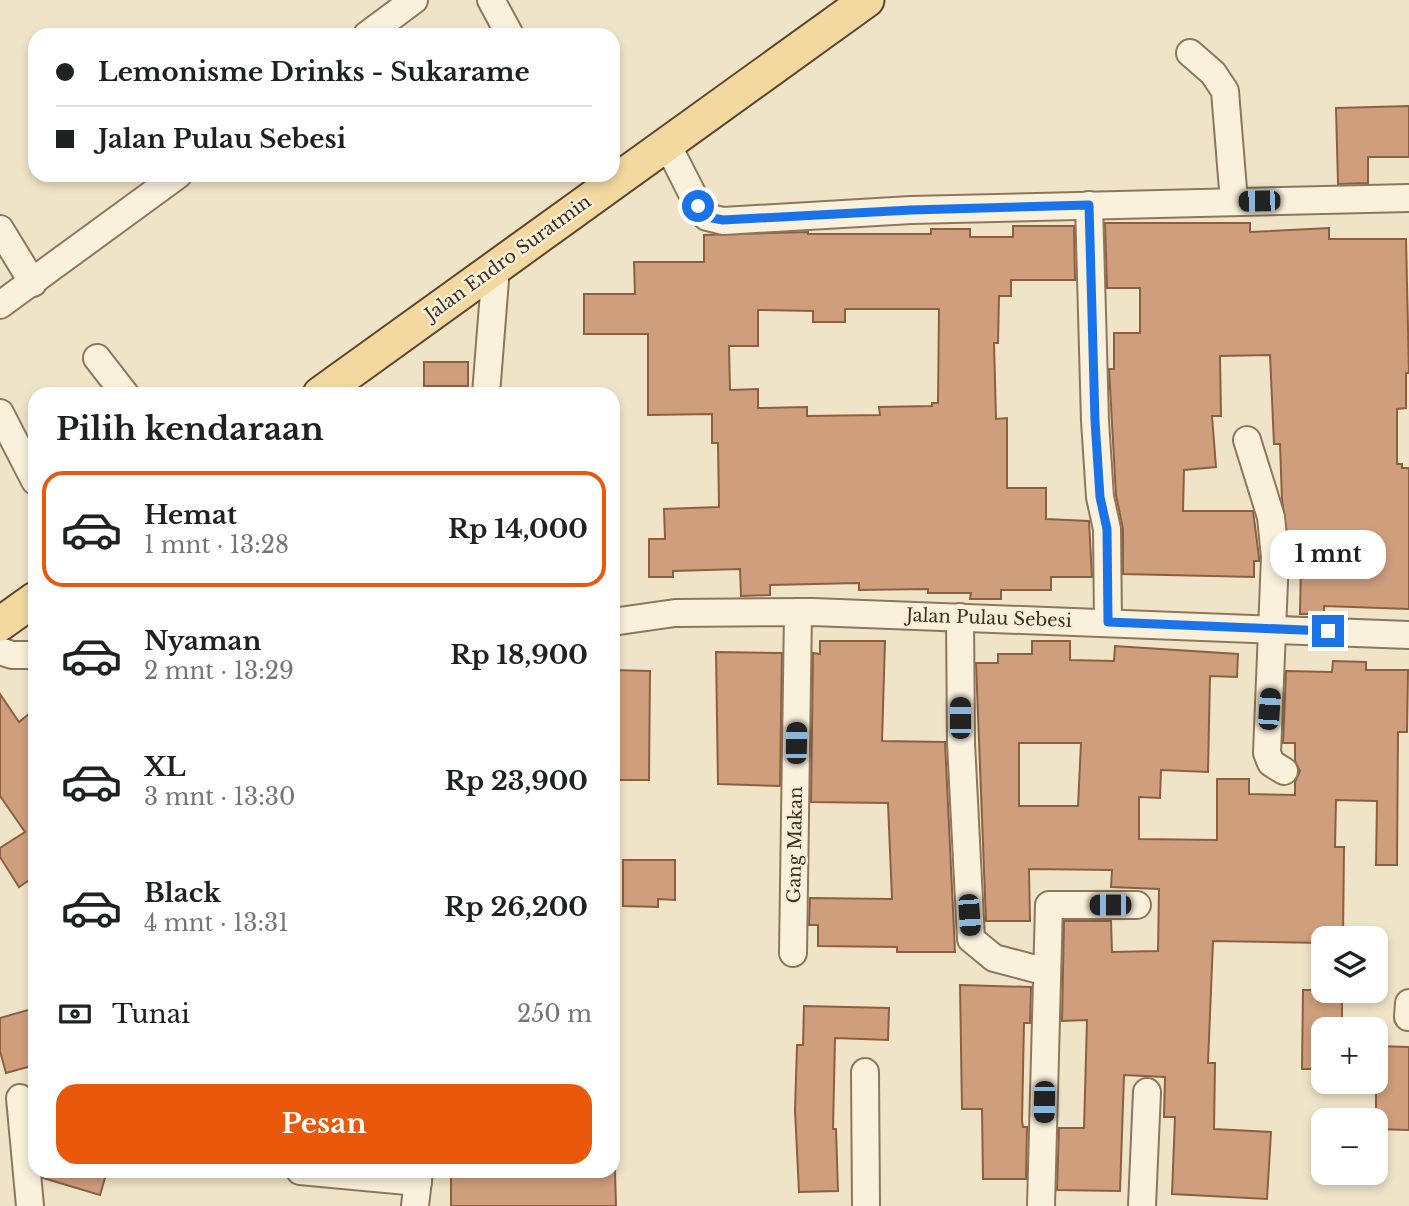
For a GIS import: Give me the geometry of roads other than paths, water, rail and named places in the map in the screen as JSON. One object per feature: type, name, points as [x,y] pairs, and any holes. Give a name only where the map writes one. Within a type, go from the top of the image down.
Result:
[{"type":"main road","name":"Jalan Endro Suratmin","points":[[620,170],[667,144],[867,0]]},
{"type":"main road","name":"Jalan Endro Suratmin","points":[[330,387],[496,267],[594,184]]},
{"type":"main road","points":[[0,624],[28,604]]},
{"type":"street","points":[[376,28],[414,0]]},
{"type":"street","points":[[491,0],[506,28]]},
{"type":"street","points":[[1191,53],[1213,73],[1225,90],[1234,202]]},
{"type":"street","points":[[667,144],[698,206],[707,217],[715,220],[1089,205],[1409,198]]},
{"type":"street","points":[[0,305],[169,182]]},
{"type":"street","points":[[1089,205],[1096,433],[1100,497],[1107,529],[1108,622]]},
{"type":"street","points":[[0,229],[33,283]]},
{"type":"street","points":[[487,387],[496,267]]},
{"type":"street","points":[[97,358],[120,387]]},
{"type":"street","points":[[0,412],[28,467]]},
{"type":"street","points":[[1247,440],[1271,517],[1275,557],[1274,629],[1267,753],[1271,763],[1284,771]]},
{"type":"street","name":"Jalan Pulau Sebesi","points":[[620,621],[675,613],[798,612],[1409,635]]},
{"type":"street","name":"Gang Makan","points":[[793,953],[798,612]]},
{"type":"street","points":[[960,617],[961,743],[971,939],[994,958],[1047,972]]},
{"type":"street","points":[[0,651],[12,655],[28,655]]},
{"type":"street","points":[[1041,1206],[1049,905],[1137,905]]},
{"type":"street","points":[[865,1072],[866,1206]]},
{"type":"street","points":[[1142,1206],[1147,1093]]},
{"type":"street","points":[[18,1098],[30,1206]]},
{"type":"street","points":[[355,1178],[417,1186]]}]
